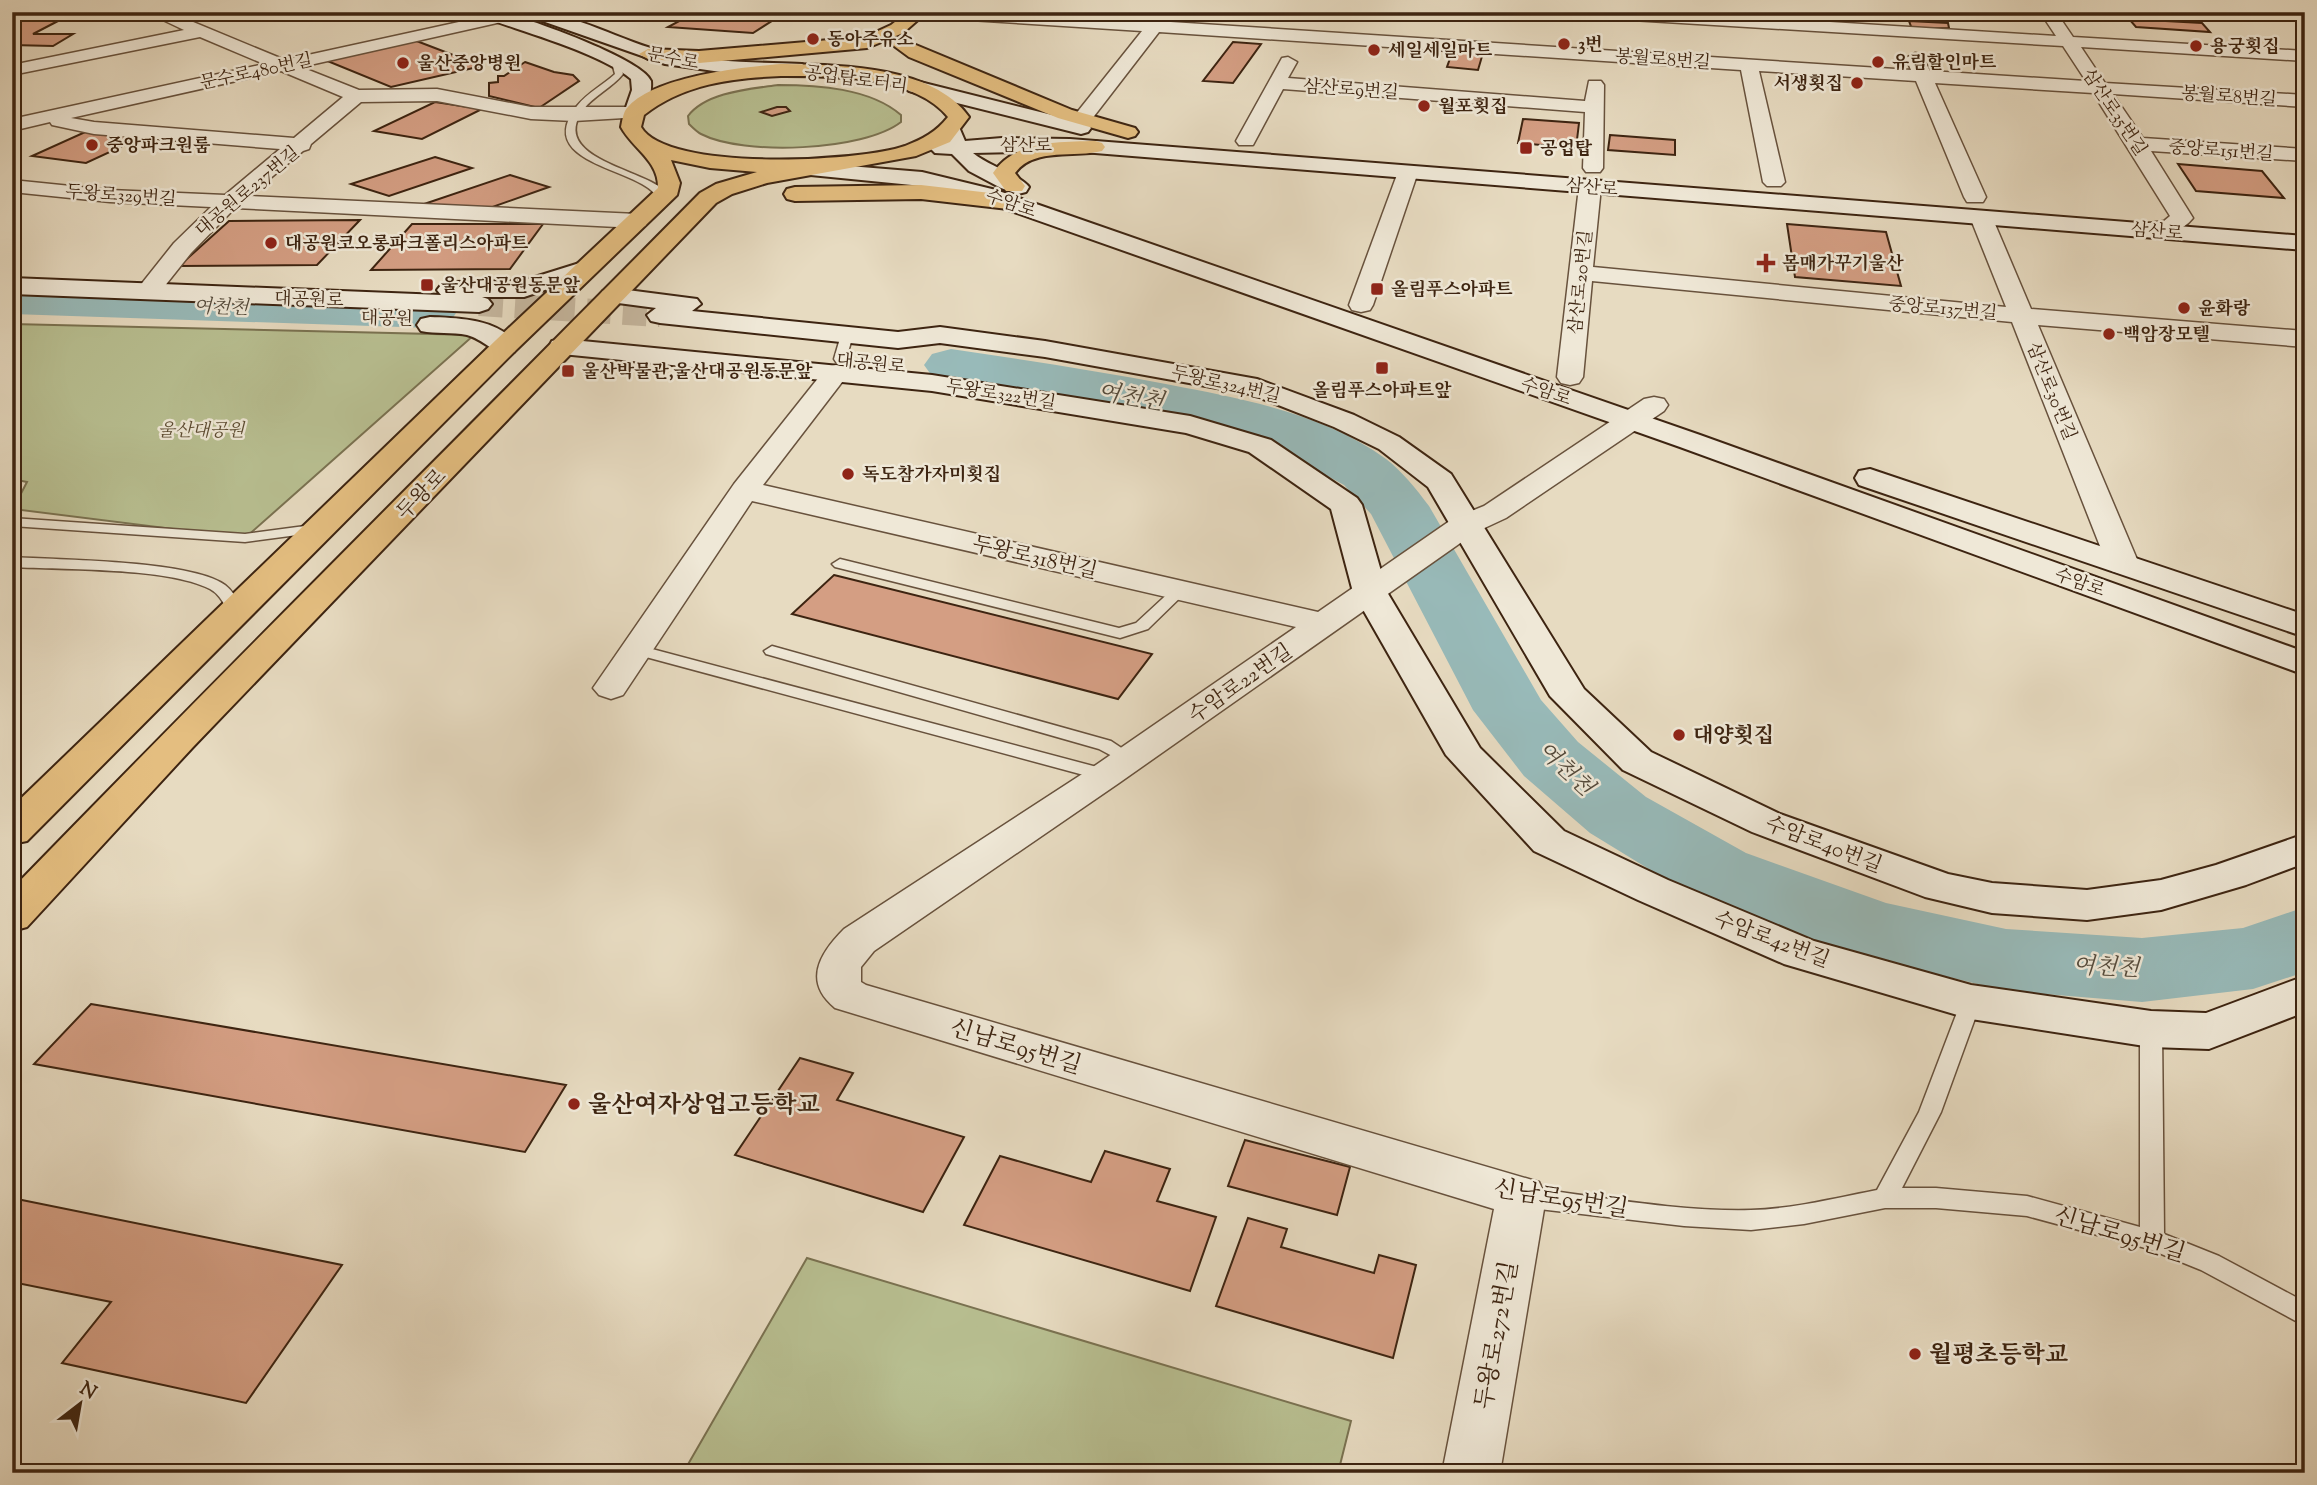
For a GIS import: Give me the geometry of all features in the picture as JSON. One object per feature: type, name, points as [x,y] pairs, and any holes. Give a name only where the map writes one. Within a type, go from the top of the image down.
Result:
[{"type":"main road","name":"문수로","points":[[534,12],[648,54],[699,64],[818,71]]},
{"type":"main road","name":"문수로","points":[[493,15],[614,61],[640,78],[640,98],[634,113]]},
{"type":"main road","points":[[749,73],[835,54],[926,16]]},
{"type":"main road","points":[[926,16],[892,48],[895,60],[947,101],[959,117],[955,139]]},
{"type":"main road","points":[[648,54],[699,57],[871,41]]},
{"type":"main road","points":[[899,43],[915,54],[1081,120],[1128,132]]},
{"type":"main road","name":"공업탑로터리","points":[[634,113],[652,99],[683,87],[749,73],[818,71],[860,75],[916,88],[947,101]]},
{"type":"main road","name":"삼산로","points":[[947,101],[1062,125],[1591,177],[1978,207],[2180,213],[2305,222]]},
{"type":"main road","points":[[12,831],[505,346],[669,190],[667,173],[661,161],[631,127],[634,113]]},
{"type":"main road","name":"삼산로","points":[[879,158],[955,139],[1095,147],[1408,172],[1774,182],[2140,230],[2305,243]]},
{"type":"main road","name":"수암로","points":[[955,139],[970,162],[1011,194],[1642,413],[2305,664]]},
{"type":"main road","points":[[644,143],[677,157],[700,162],[775,166],[827,165],[879,158]]},
{"type":"main road","points":[[677,229],[737,204],[798,194],[1011,194],[1004,173],[1010,163],[1048,150],[1095,147]]},
{"type":"main road","name":"두왕로","points":[[12,916],[179,739],[274,646],[708,198],[726,188],[761,179],[879,158]]},
{"type":"main road","name":"수암로","points":[[775,166],[933,181],[1011,194],[1361,305],[1570,377],[1642,413],[2123,564],[2302,624]]},
{"type":"main road","points":[[274,321],[477,310],[586,268]]},
{"type":"main road","name":"대공원로","points":[[12,286],[477,310]]},
{"type":"main road","name":"대공원","points":[[147,292],[196,316],[477,310]]},
{"type":"main road","name":"두왕로324번길","points":[[612,296],[1045,349],[1257,387],[1302,403],[1389,443],[1440,481],[1465,526]]},
{"type":"main road","points":[[477,310],[489,334],[505,346]]},
{"type":"main road","name":"대공원로","points":[[660,315],[841,356]]},
{"type":"main road","name":"두왕로324번길","points":[[898,340],[940,335]]},
{"type":"main road","name":"대공원로","points":[[638,337],[841,356],[898,340]]},
{"type":"main road","name":"두왕로322번길","points":[[562,346],[841,356],[974,390],[1190,425],[1260,446],[1346,505],[1370,592]]},
{"type":"main road","name":"수암로40번길","points":[[1465,526],[1569,696],[1637,761],[1779,828],[1940,887],[1992,898],[2087,905],[2161,895],[2231,875],[2305,848]]},
{"type":"main road","name":"수암로42번길","points":[[1370,592],[1465,755],[1549,841],[1653,890],[1800,953],[1971,1002],[2151,1029],[2209,1031],[2305,993]]},
{"type":"street","points":[[154,12],[356,96],[437,95],[531,113],[634,113]]},
{"type":"street","name":"삼산로30번길","points":[[1895,12],[1978,207],[2123,564]]},
{"type":"street","name":"삼산로35번길","points":[[2048,12],[2180,213]]},
{"type":"street","points":[[2296,12],[2305,13]]},
{"type":"street","points":[[1590,13],[2305,56]]},
{"type":"street","name":"삼산로20번길","points":[[1570,377],[1591,177],[1595,107],[1596,43],[1590,13]]},
{"type":"street","name":"문수로480번길","points":[[12,125],[280,66],[493,15]]},
{"type":"street","name":"봉월로8번길","points":[[926,16],[1596,43],[1749,65],[2305,101]]},
{"type":"street","points":[[1081,120],[1155,26]]},
{"type":"street","name":"삼산로9번길","points":[[1246,141],[1306,30]]},
{"type":"street","points":[[12,70],[200,32]]},
{"type":"street","points":[[1749,65],[1774,182]]},
{"type":"street","name":"삼산로9번길","points":[[1276,83],[1595,107]]},
{"type":"street","name":"대공원로237번길","points":[[147,292],[187,243],[231,201],[302,145],[356,96]]},
{"type":"street","points":[[12,101],[44,118],[94,128],[302,145]]},
{"type":"street","name":"중앙로151번길","points":[[2137,144],[2305,155]]},
{"type":"street","points":[[1361,305],[1408,172]]},
{"type":"street","name":"두왕로329번길","points":[[12,186],[110,196],[636,222]]},
{"type":"street","points":[[2140,230],[2176,225],[2182,218],[2180,213]]},
{"type":"street","name":"중앙로137번길","points":[[1581,273],[2022,316],[2305,339]]},
{"type":"street","points":[[611,688],[744,490],[841,356]]},
{"type":"street","name":"수암로22번길","points":[[837,972],[842,956],[859,940],[1118,767],[1465,526],[1495,512],[1642,413]]},
{"type":"street","name":"두왕로318번길","points":[[744,490],[1325,624]]},
{"type":"street","name":"신남로95번길","points":[[837,972],[841,989],[851,997],[1521,1196]]},
{"type":"street","name":"두왕로272번길","points":[[1471,1473],[1521,1196]]},
{"type":"lane","points":[[614,61],[619,74],[574,115],[571,129],[573,140],[581,151],[607,168],[654,186],[662,192],[662,197]]},
{"type":"lane","points":[[12,522],[245,538],[323,527]]},
{"type":"lane","points":[[12,562],[165,574],[195,580],[219,587],[236,611]]},
{"type":"lane","points":[[840,564],[1120,633],[1142,626],[1180,590]]},
{"type":"lane","points":[[637,650],[1118,767]]},
{"type":"lane","points":[[772,651],[1105,746],[1118,767]]},
{"type":"lane","points":[[1885,1198],[1930,1112],[1971,1002]]},
{"type":"lane","points":[[2151,1029],[2152,1240]]},
{"type":"lane","name":"신남로95번길","points":[[1521,1196],[1684,1216],[1751,1220],[1804,1214],[1885,1198],[1936,1198],[2027,1206],[2152,1240],[2210,1263],[2305,1315]]},
{"type":"green space","points":[[778,85],[826,87],[859,94],[888,106],[901,115],[901,122],[884,132],[860,139],[833,144],[773,148],[720,141],[701,134],[689,124],[688,116],[696,108],[717,97]]},
{"type":"green space","name":"울산대공원","points":[[12,324],[474,335],[245,538],[13,509],[27,482],[12,479]]},
{"type":"green space","points":[[807,1258],[1351,1421],[1338,1473],[683,1473]]},
{"type":"building","points":[[188,12],[248,12],[210,20]]},
{"type":"building","points":[[696,12],[786,12],[753,33],[668,27]]},
{"type":"building","points":[[2129,19],[2202,23],[2210,32],[2136,27]]},
{"type":"building","points":[[18,21],[58,21],[33,34],[73,34],[53,46],[12,45],[12,24]]},
{"type":"building","points":[[1909,21],[1948,23],[1949,28],[1912,29]]},
{"type":"building","name":"울산중앙병원","points":[[414,40],[482,66],[391,87],[325,60]]},
{"type":"building","points":[[1233,42],[1261,44],[1233,83],[1203,81]]},
{"type":"building","points":[[1453,50],[1483,53],[1478,70],[1447,67]]},
{"type":"building","points":[[525,62],[573,75],[579,81],[539,108],[489,96],[489,83],[498,82],[498,76],[504,76]]},
{"type":"building","points":[[435,102],[482,109],[422,139],[374,131]]},
{"type":"building","points":[[786,107],[790,111],[772,116],[761,112]]},
{"type":"building","points":[[1523,119],[1579,123],[1576,148],[1518,143]]},
{"type":"building","name":"중앙파크원룸","points":[[94,128],[151,133],[86,163],[32,156]]},
{"type":"building","points":[[1610,135],[1675,140],[1675,155],[1608,150]]},
{"type":"building","points":[[435,157],[472,168],[389,196],[351,184]]},
{"type":"building","points":[[2178,164],[2262,171],[2284,198],[2196,191]]},
{"type":"building","points":[[510,175],[549,187],[467,216],[427,203]]},
{"type":"building","name":"대공원코오롱파크폴리스아파트","points":[[360,220],[317,265],[179,266],[229,221]]},
{"type":"building","points":[[412,224],[543,224],[510,269],[371,270]]},
{"type":"building","points":[[1787,224],[1886,232],[1901,286],[1795,277]]},
{"type":"building","points":[[834,575],[1152,654],[1118,699],[792,614]]},
{"type":"building","points":[[91,1004],[566,1085],[525,1152],[34,1064]]},
{"type":"building","points":[[800,1058],[853,1073],[837,1100],[964,1137],[923,1212],[735,1155]]},
{"type":"building","points":[[1245,1140],[1350,1167],[1337,1215],[1228,1186]]},
{"type":"building","points":[[1105,1151],[1170,1169],[1157,1201],[1216,1217],[1190,1291],[964,1225],[1000,1156],[1091,1182]]},
{"type":"building","points":[[12,1198],[342,1265],[246,1403],[62,1363],[111,1302],[12,1282]]},
{"type":"building","points":[[1248,1218],[1287,1229],[1281,1247],[1374,1273],[1379,1255],[1416,1265],[1393,1358],[1216,1306]]},
{"type":"waterway","name":"여천천","points":[[12,299],[431,313]]},
{"type":"waterway","name":"여천천","points":[[951,365],[1134,394],[1226,412],[1287,431],[1365,472],[1398,506],[1510,710],[1551,759],[1618,815],[1717,873],[1872,930],[2006,960],[2142,970],[2253,958],[2305,937]]},
{"type":"tunnel","points":[[479,304],[660,315]]},
{"type":"place","name":"동아주유소","points":[[813,39]]},
{"type":"place","name":"3번","points":[[1564,44]]},
{"type":"place","name":"용궁횟집","points":[[2196,46]]},
{"type":"place","name":"세일세일마트","points":[[1374,50]]},
{"type":"place","name":"유림할인마트","points":[[1878,62]]},
{"type":"place","name":"울산중앙병원","points":[[403,63]]},
{"type":"place","name":"서생횟집","points":[[1857,83]]},
{"type":"place","name":"월포횟집","points":[[1424,106]]},
{"type":"place","name":"중앙파크원룸","points":[[92,145]]},
{"type":"place","name":"공업탑","points":[[1526,148]]},
{"type":"place","name":"대공원코오롱파크폴리스아파트","points":[[271,243]]},
{"type":"place","name":"몸매가꾸기울산","points":[[1766,263]]},
{"type":"place","name":"울산대공원동문앞","points":[[427,285]]},
{"type":"place","name":"올림푸스아파트","points":[[1377,289]]},
{"type":"place","name":"윤화랑","points":[[2184,308]]},
{"type":"place","name":"백암장모텔","points":[[2109,334]]},
{"type":"place","name":"올림푸스아파트앞","points":[[1382,368]]},
{"type":"place","name":"울산박물관,울산대공원동문앞","points":[[568,371]]},
{"type":"place","name":"독도참가자미횟집","points":[[848,474]]},
{"type":"place","name":"대양횟집","points":[[1679,735]]},
{"type":"place","name":"울산여자상업고등학교","points":[[574,1104]]},
{"type":"place","name":"월평초등학교","points":[[1915,1354]]}]
